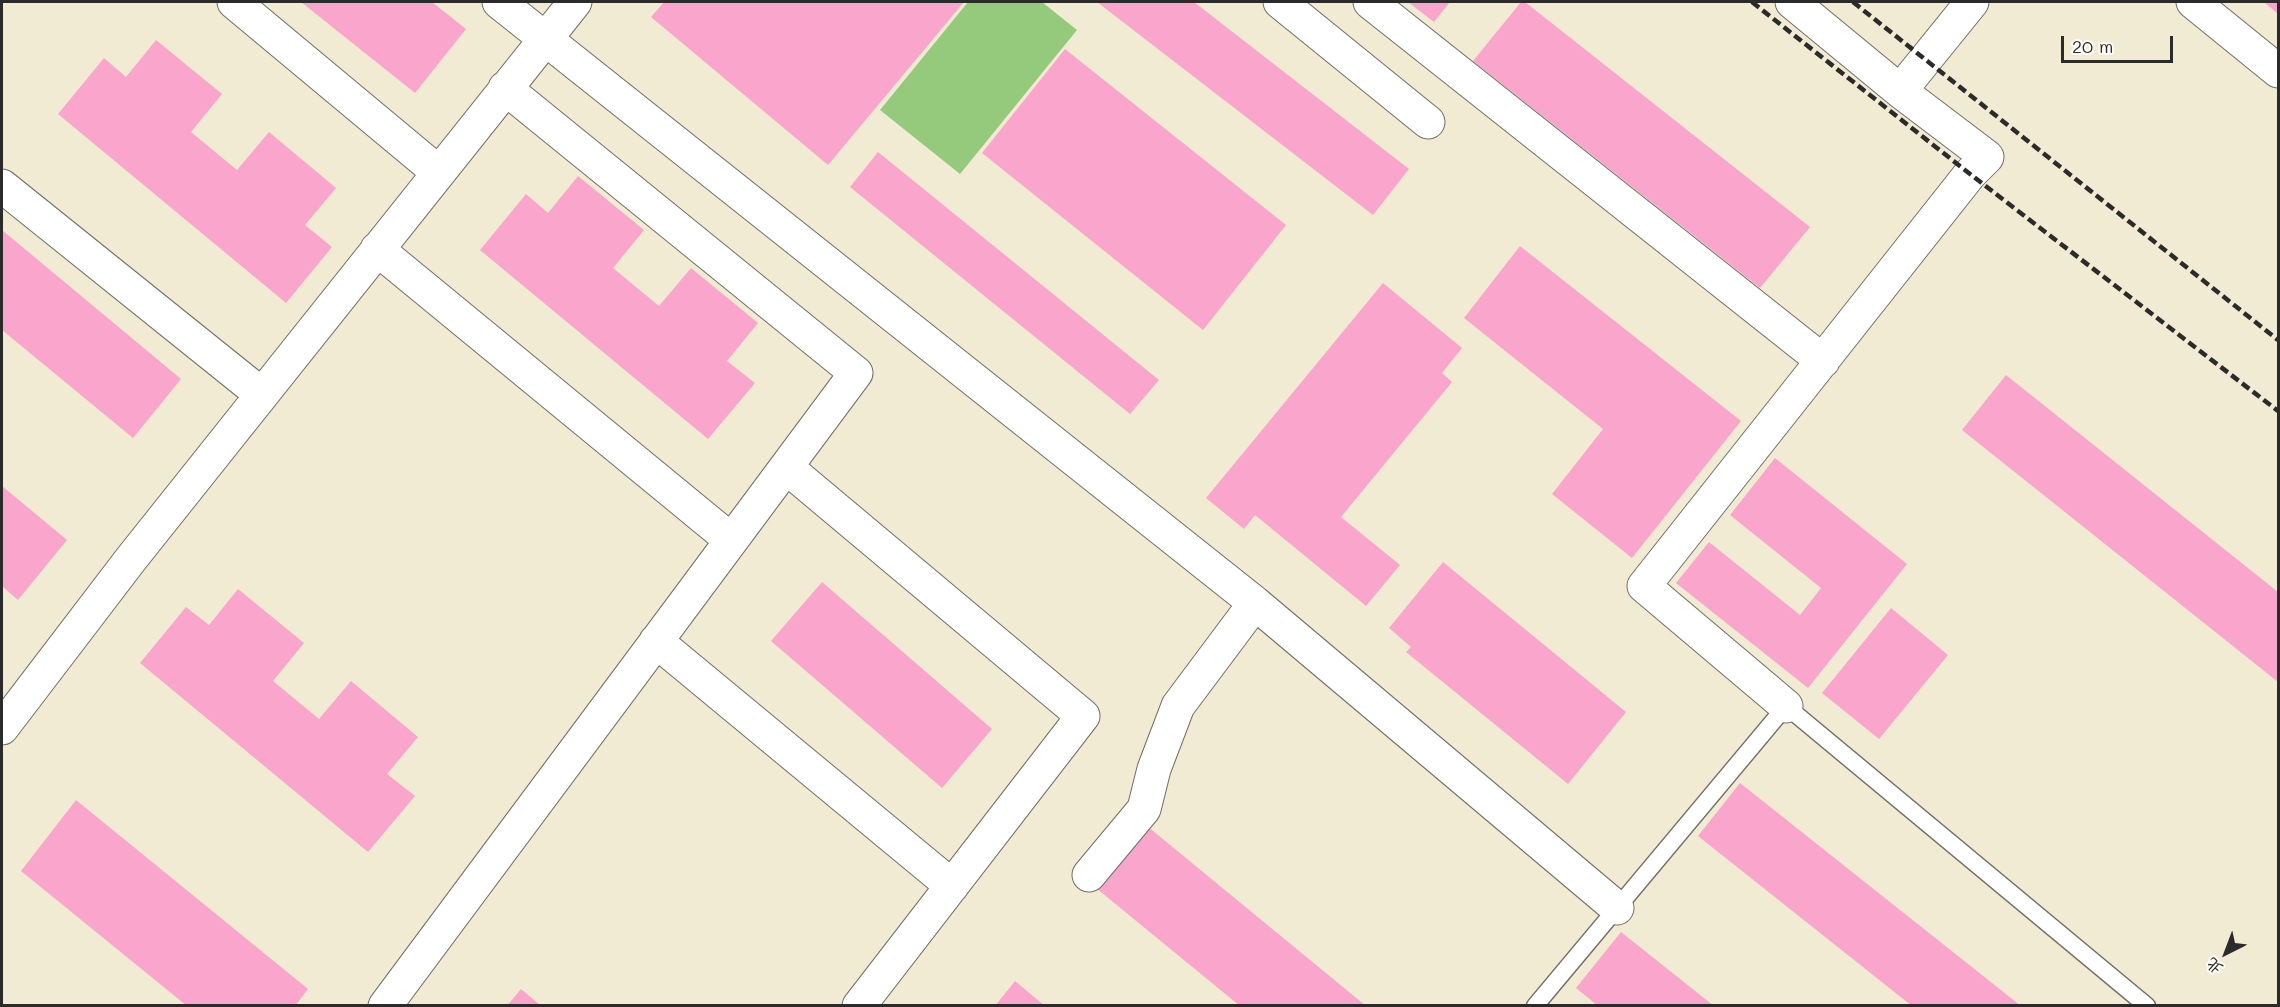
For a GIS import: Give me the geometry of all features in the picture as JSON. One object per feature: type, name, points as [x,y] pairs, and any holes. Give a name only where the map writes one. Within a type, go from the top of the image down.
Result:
[{"type":"street","points":[[234,2],[438,172]]},
{"type":"street","points":[[499,2],[546,37],[1255,603],[1617,908]]},
{"type":"street","points":[[2,728],[131,558],[575,2]]},
{"type":"street","points":[[1280,2],[1428,122]]},
{"type":"street","points":[[1370,2],[1823,361]]},
{"type":"street","points":[[1786,705],[1644,586],[1970,174],[1987,157],[1900,91],[1792,2]]},
{"type":"street","points":[[1900,91],[1972,2]]},
{"type":"street","points":[[2193,2],[2278,71]]},
{"type":"street","points":[[385,1005],[856,373],[505,88]]},
{"type":"street","points":[[2,186],[261,394]]},
{"type":"street","points":[[377,249],[731,540]]},
{"type":"street","points":[[786,467],[1083,716],[859,1005]]},
{"type":"street","points":[[1089,876],[1144,809],[1154,769],[1178,706],[1255,603]]},
{"type":"street","points":[[656,641],[952,886]]},
{"type":"lane","points":[[1535,1005],[1786,705],[2147,1005]]},
{"type":"green space","points":[[968,2],[1042,2],[1077,30],[960,174],[880,110]]},
{"type":"building","points":[[301,2],[432,2],[466,29],[415,93]]},
{"type":"building","points":[[664,2],[964,2],[828,165],[651,17]]},
{"type":"building","points":[[1097,2],[1194,2],[1409,169],[1373,215]]},
{"type":"building","points":[[1408,2],[1450,2],[1434,22]]},
{"type":"building","points":[[1521,2],[1525,2],[1810,227],[1760,288],[1473,61]]},
{"type":"building","points":[[2264,2],[2278,2],[2278,14]]},
{"type":"building","points":[[156,40],[222,94],[191,132],[237,170],[269,132],[336,188],[305,225],[332,247],[286,303],[58,114],[104,58],[126,77]]},
{"type":"building","points":[[1065,49],[1286,225],[1203,330],[982,153]]},
{"type":"building","points":[[878,152],[1159,380],[1130,414],[850,187]]},
{"type":"building","points":[[578,176],[644,230],[613,268],[659,306],[691,268],[758,323],[727,361],[755,383],[708,439],[480,250],[526,194],[548,213]]},
{"type":"building","points":[[2,230],[181,379],[133,438],[2,330]]},
{"type":"building","points":[[1520,246],[1741,421],[1632,558],[1552,494],[1603,429],[1464,318]]},
{"type":"building","points":[[1383,283],[1462,348],[1442,373],[1452,382],[1341,517],[1400,565],[1366,606],[1255,515],[1244,529],[1206,498]]},
{"type":"building","points":[[2006,375],[2278,592],[2278,682],[1962,430]]},
{"type":"building","points":[[1775,458],[1907,564],[1808,688],[1676,583],[1709,542],[1800,615],[1821,588],[1730,515]]},
{"type":"building","points":[[2,486],[67,540],[18,600],[2,586]]},
{"type":"building","points":[[1443,562],[1626,712],[1568,784],[1406,652],[1411,647],[1389,628]]},
{"type":"building","points":[[822,582],[992,729],[942,788],[771,641]]},
{"type":"building","points":[[238,589],[304,643],[273,681],[319,719],[351,681],[418,737],[387,774],[415,796],[368,852],[140,663],[186,607],[209,625]]},
{"type":"building","points":[[1891,608],[1948,655],[1879,739],[1822,693]]},
{"type":"building","points":[[1740,783],[2021,1006],[1912,1006],[1698,836]]},
{"type":"building","points":[[76,800],[308,989],[295,1006],[187,1006],[21,871]]},
{"type":"building","points":[[1147,826],[1366,1006],[1240,1006],[1096,888]]},
{"type":"building","points":[[1621,932],[1714,1006],[1598,1006],[1576,988]]},
{"type":"building","points":[[1015,981],[1045,1006],[995,1006]]},
{"type":"building","points":[[521,989],[541,1006],[507,1006]]},
{"type":"railway","points":[[1752,2],[1970,174],[2278,411]]},
{"type":"railway","points":[[1853,2],[2278,340]]}]
